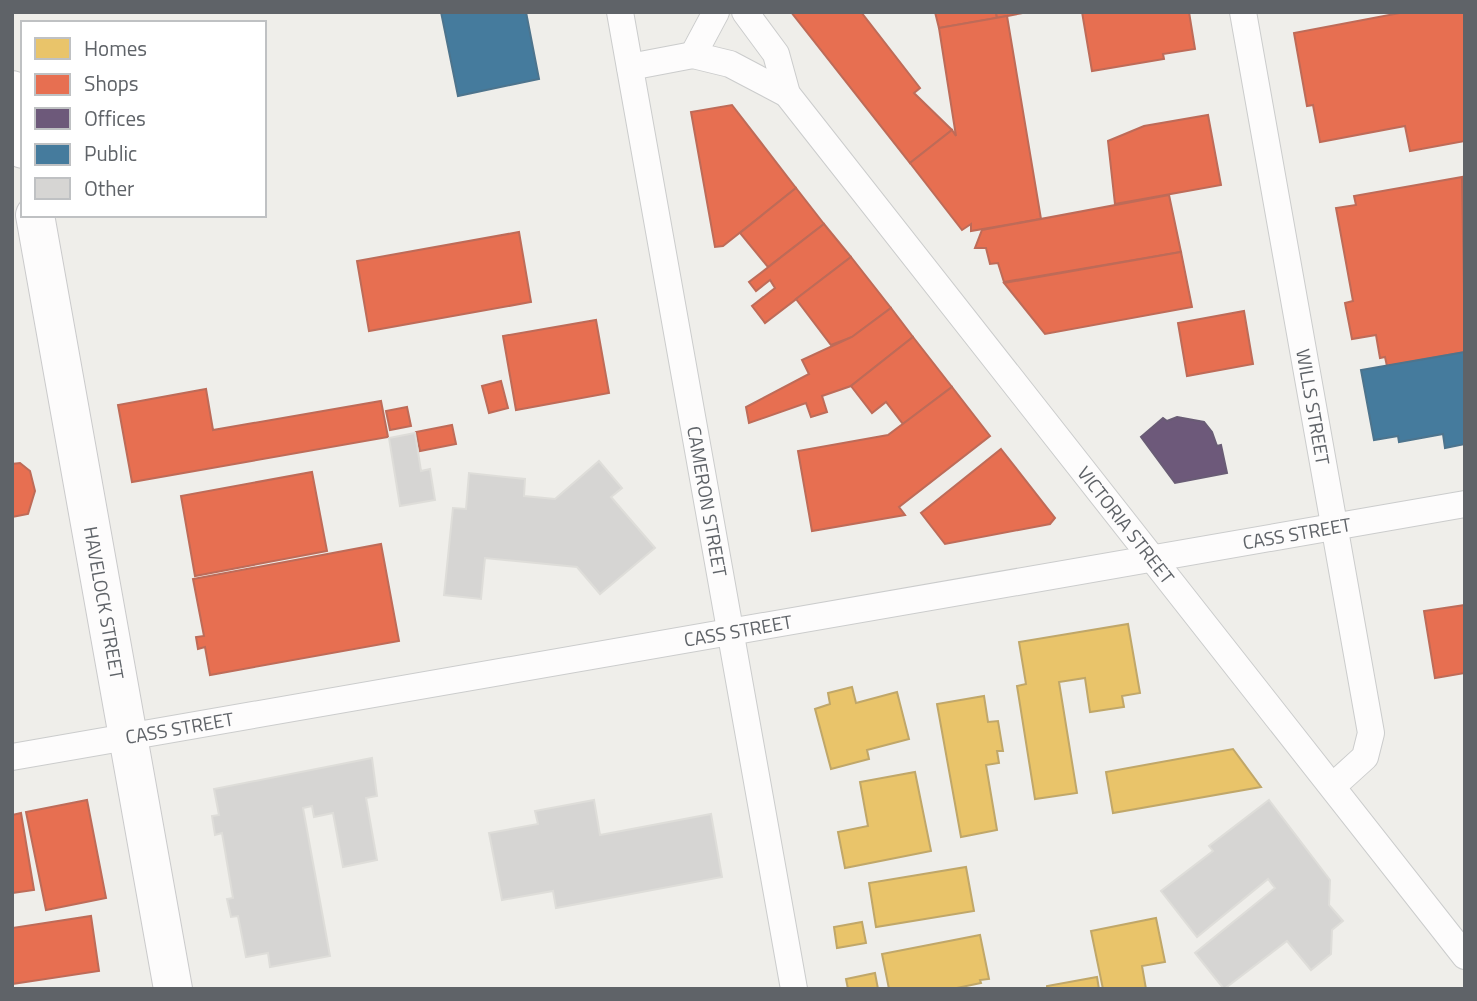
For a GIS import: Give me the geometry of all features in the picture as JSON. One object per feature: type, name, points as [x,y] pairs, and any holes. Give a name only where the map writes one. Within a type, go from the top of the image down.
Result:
[{"type":"street","name":"CAMERON STREET","points":[[620,12],[794,989]]},
{"type":"street","points":[[693,55],[716,12]]},
{"type":"street","name":"VICTORIA STREET","points":[[745,12],[776,54],[787,94],[1465,956]]},
{"type":"street","name":"WILLS STREET","points":[[1243,12],[1371,733],[1365,757],[1332,786]]},
{"type":"street","name":"VICTORIA STREET","points":[[629,67],[693,55],[730,64],[787,94]]},
{"type":"street","points":[[12,90],[21,138]]},
{"type":"street","name":"HAVELOCK STREET","points":[[35,217],[173,989]]},
{"type":"street","name":"CASS STREET","points":[[12,757],[1465,504]]},
{"type":"building: Homes","points":[[1128,624],[1140,693],[1122,696],[1124,707],[1090,712],[1085,678],[1059,682],[1077,793],[1035,799],[1017,686],[1026,684],[1019,642]]},
{"type":"building: Homes","points":[[852,687],[856,703],[897,692],[909,739],[867,750],[869,759],[831,769],[815,709],[830,704],[828,693]]},
{"type":"building: Homes","points":[[984,696],[988,722],[998,721],[1003,751],[997,751],[999,763],[986,765],[997,830],[961,837],[937,704]]},
{"type":"building: Homes","points":[[1233,749],[1261,787],[1113,813],[1106,772]]},
{"type":"building: Homes","points":[[915,772],[931,851],[845,868],[838,832],[868,826],[860,782]]},
{"type":"building: Homes","points":[[966,867],[974,911],[876,927],[869,883]]},
{"type":"building: Homes","points":[[1156,918],[1165,962],[1142,966],[1146,989],[1103,989],[1091,931]]},
{"type":"building: Homes","points":[[862,922],[866,943],[837,948],[834,927]]},
{"type":"building: Homes","points":[[980,935],[989,979],[952,989],[889,989],[882,954]]},
{"type":"building: Homes","points":[[875,973],[878,989],[848,989],[846,979]]},
{"type":"building: Homes","points":[[1097,977],[1099,989],[1047,989],[1047,986]]},
{"type":"building: Shops","points":[[791,12],[861,12],[920,88],[914,93],[952,130],[910,163]]},
{"type":"building: Shops","points":[[935,12],[996,12],[997,18],[939,28]]},
{"type":"building: Shops","points":[[996,12],[1028,12],[997,18]]},
{"type":"building: Shops","points":[[1082,12],[1189,12],[1195,49],[1163,54],[1164,59],[1092,71]]},
{"type":"building: Shops","points":[[1405,12],[1465,12],[1465,141],[1410,151],[1405,126],[1320,142],[1313,105],[1307,106],[1294,33]]},
{"type":"building: Shops","points":[[1007,16],[1041,219],[971,231],[971,224],[962,230],[910,163],[952,130],[956,136],[939,28]]},
{"type":"building: Shops","points":[[732,105],[796,188],[723,246],[715,247],[691,112]]},
{"type":"building: Shops","points":[[1208,115],[1221,185],[1115,204],[1108,141],[1144,126]]},
{"type":"building: Shops","points":[[1462,177],[1465,352],[1387,366],[1385,357],[1380,358],[1376,335],[1352,339],[1345,303],[1353,301],[1336,208],[1356,205],[1354,196]]},
{"type":"building: Shops","points":[[796,188],[824,224],[768,267],[740,233]]},
{"type":"building: Shops","points":[[1169,195],[1181,252],[1004,282],[998,263],[990,264],[986,248],[975,248],[982,230]]},
{"type":"building: Shops","points":[[824,224],[851,257],[765,323],[752,306],[775,288],[770,280],[756,291],[749,282]]},
{"type":"building: Shops","points":[[519,232],[531,302],[369,331],[357,261]]},
{"type":"building: Shops","points":[[1181,252],[1192,307],[1045,334],[1004,283]]},
{"type":"building: Shops","points":[[851,257],[891,308],[852,337],[831,345],[796,299]]},
{"type":"building: Shops","points":[[891,308],[913,337],[851,386],[822,396],[827,412],[811,417],[806,403],[749,423],[746,407],[809,374],[802,360],[852,337]]},
{"type":"building: Shops","points":[[1244,311],[1253,364],[1187,376],[1178,323]]},
{"type":"building: Shops","points":[[596,320],[609,393],[516,410],[503,336]]},
{"type":"building: Shops","points":[[913,337],[952,387],[903,424],[886,402],[872,413],[851,386]]},
{"type":"building: Shops","points":[[501,381],[508,408],[489,413],[482,386]]},
{"type":"building: Shops","points":[[952,387],[990,436],[899,507],[905,515],[812,531],[798,451],[888,435]]},
{"type":"building: Shops","points":[[206,389],[213,430],[381,401],[388,437],[132,482],[118,405]]},
{"type":"building: Shops","points":[[407,407],[411,426],[390,430],[386,411]]},
{"type":"building: Shops","points":[[452,425],[456,444],[420,451],[416,432]]},
{"type":"building: Shops","points":[[1001,449],[1055,518],[1050,524],[945,544],[921,513]]},
{"type":"building: Shops","points":[[20,463],[30,471],[35,491],[28,514],[12,517],[12,464]]},
{"type":"building: Shops","points":[[312,472],[327,551],[195,576],[181,496]]},
{"type":"building: Shops","points":[[381,544],[399,641],[210,675],[205,647],[198,649],[196,637],[204,636],[193,579]]},
{"type":"building: Shops","points":[[1465,605],[1465,673],[1435,678],[1424,611]]},
{"type":"building: Shops","points":[[87,800],[106,898],[46,910],[26,812]]},
{"type":"building: Shops","points":[[21,813],[34,890],[12,893],[12,815]]},
{"type":"building: Shops","points":[[91,916],[99,971],[12,984],[12,928]]},
{"type":"building: Offices","points":[[1177,417],[1204,422],[1212,432],[1217,446],[1221,445],[1227,473],[1175,483],[1141,437],[1163,418],[1167,421]]},
{"type":"building: Public","points":[[441,12],[526,12],[539,79],[458,96]]},
{"type":"building: Public","points":[[1465,352],[1465,444],[1445,448],[1443,434],[1399,442],[1398,436],[1374,440],[1361,370]]},
{"type":"building: Other","points":[[415,433],[421,471],[430,469],[435,500],[400,506],[389,438]]},
{"type":"building: Other","points":[[599,461],[622,488],[611,497],[655,548],[600,594],[577,567],[485,558],[481,599],[444,595],[453,508],[466,509],[469,473],[525,479],[524,496],[555,499]]},
{"type":"building: Other","points":[[372,758],[377,796],[366,798],[377,860],[343,867],[333,813],[314,817],[312,806],[303,808],[330,956],[270,967],[268,953],[246,957],[238,916],[231,917],[227,899],[233,898],[222,833],[215,835],[212,816],[219,815],[214,789]]},
{"type":"building: Other","points":[[594,800],[600,835],[711,814],[722,877],[556,908],[553,891],[502,900],[489,833],[538,824],[535,811]]},
{"type":"building: Other","points":[[1269,800],[1330,880],[1329,905],[1343,921],[1332,930],[1331,954],[1311,970],[1287,941],[1224,989],[1195,953],[1275,888],[1268,879],[1197,937],[1161,891],[1213,851],[1209,846]]}]
